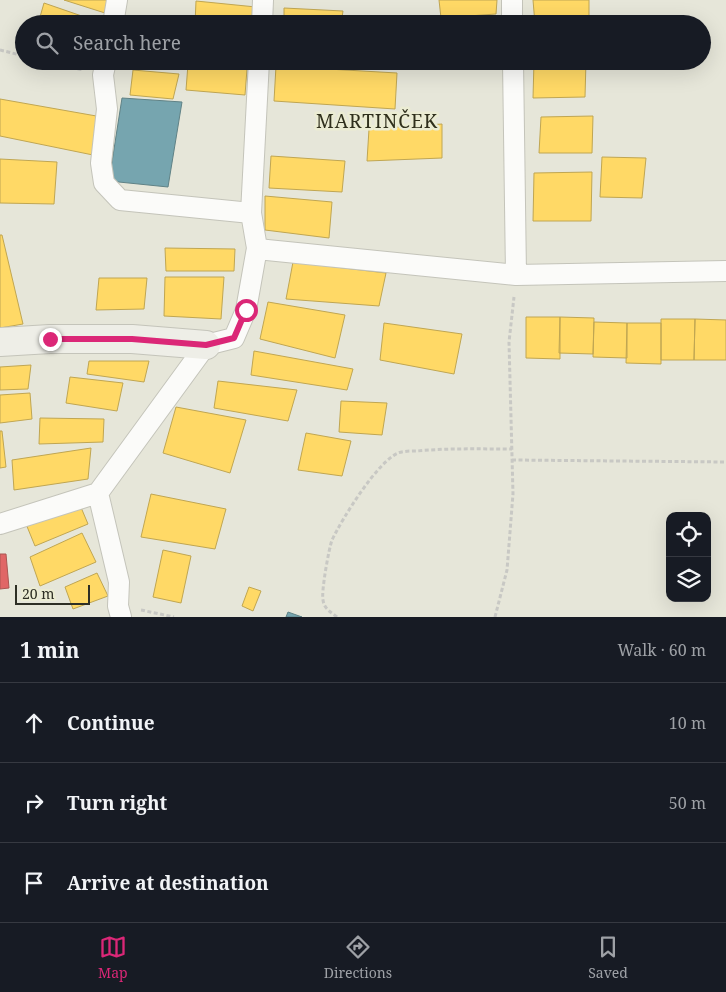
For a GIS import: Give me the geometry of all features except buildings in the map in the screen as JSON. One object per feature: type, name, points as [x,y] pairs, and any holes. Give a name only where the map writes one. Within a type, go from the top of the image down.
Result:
[{"type":"street","points":[[114,15],[117,0]]},
{"type":"street","points":[[262,15],[263,0]]},
{"type":"street","points":[[512,0],[512,15]]},
{"type":"street","points":[[104,70],[107,110],[101,163],[104,183],[120,200],[251,213]]},
{"type":"street","points":[[0,342],[50,339],[122,339],[206,345],[234,338],[246,310],[257,248],[251,213],[259,70]]},
{"type":"street","points":[[513,70],[516,275]]},
{"type":"street","points":[[257,248],[516,275],[726,271]]},
{"type":"street","points":[[0,524],[98,493],[206,345]]},
{"type":"street","points":[[98,493],[119,582],[120,611]]},
{"type":"path","points":[[0,50],[15,54]]},
{"type":"path","points":[[495,617],[507,570],[513,494],[509,342],[516,275]]},
{"type":"path","points":[[337,617],[327,610],[323,601],[323,586],[332,542],[348,512],[368,482],[388,459],[399,452],[436,449],[512,449]]},
{"type":"path","points":[[512,460],[726,462]]},
{"type":"path","points":[[120,611],[174,617]]},
{"type":"district","name":"MARTINČEK","points":[[377,121]]},
{"type":"route","points":[[50,339],[132,339],[206,345],[234,338],[246,310]]}]
